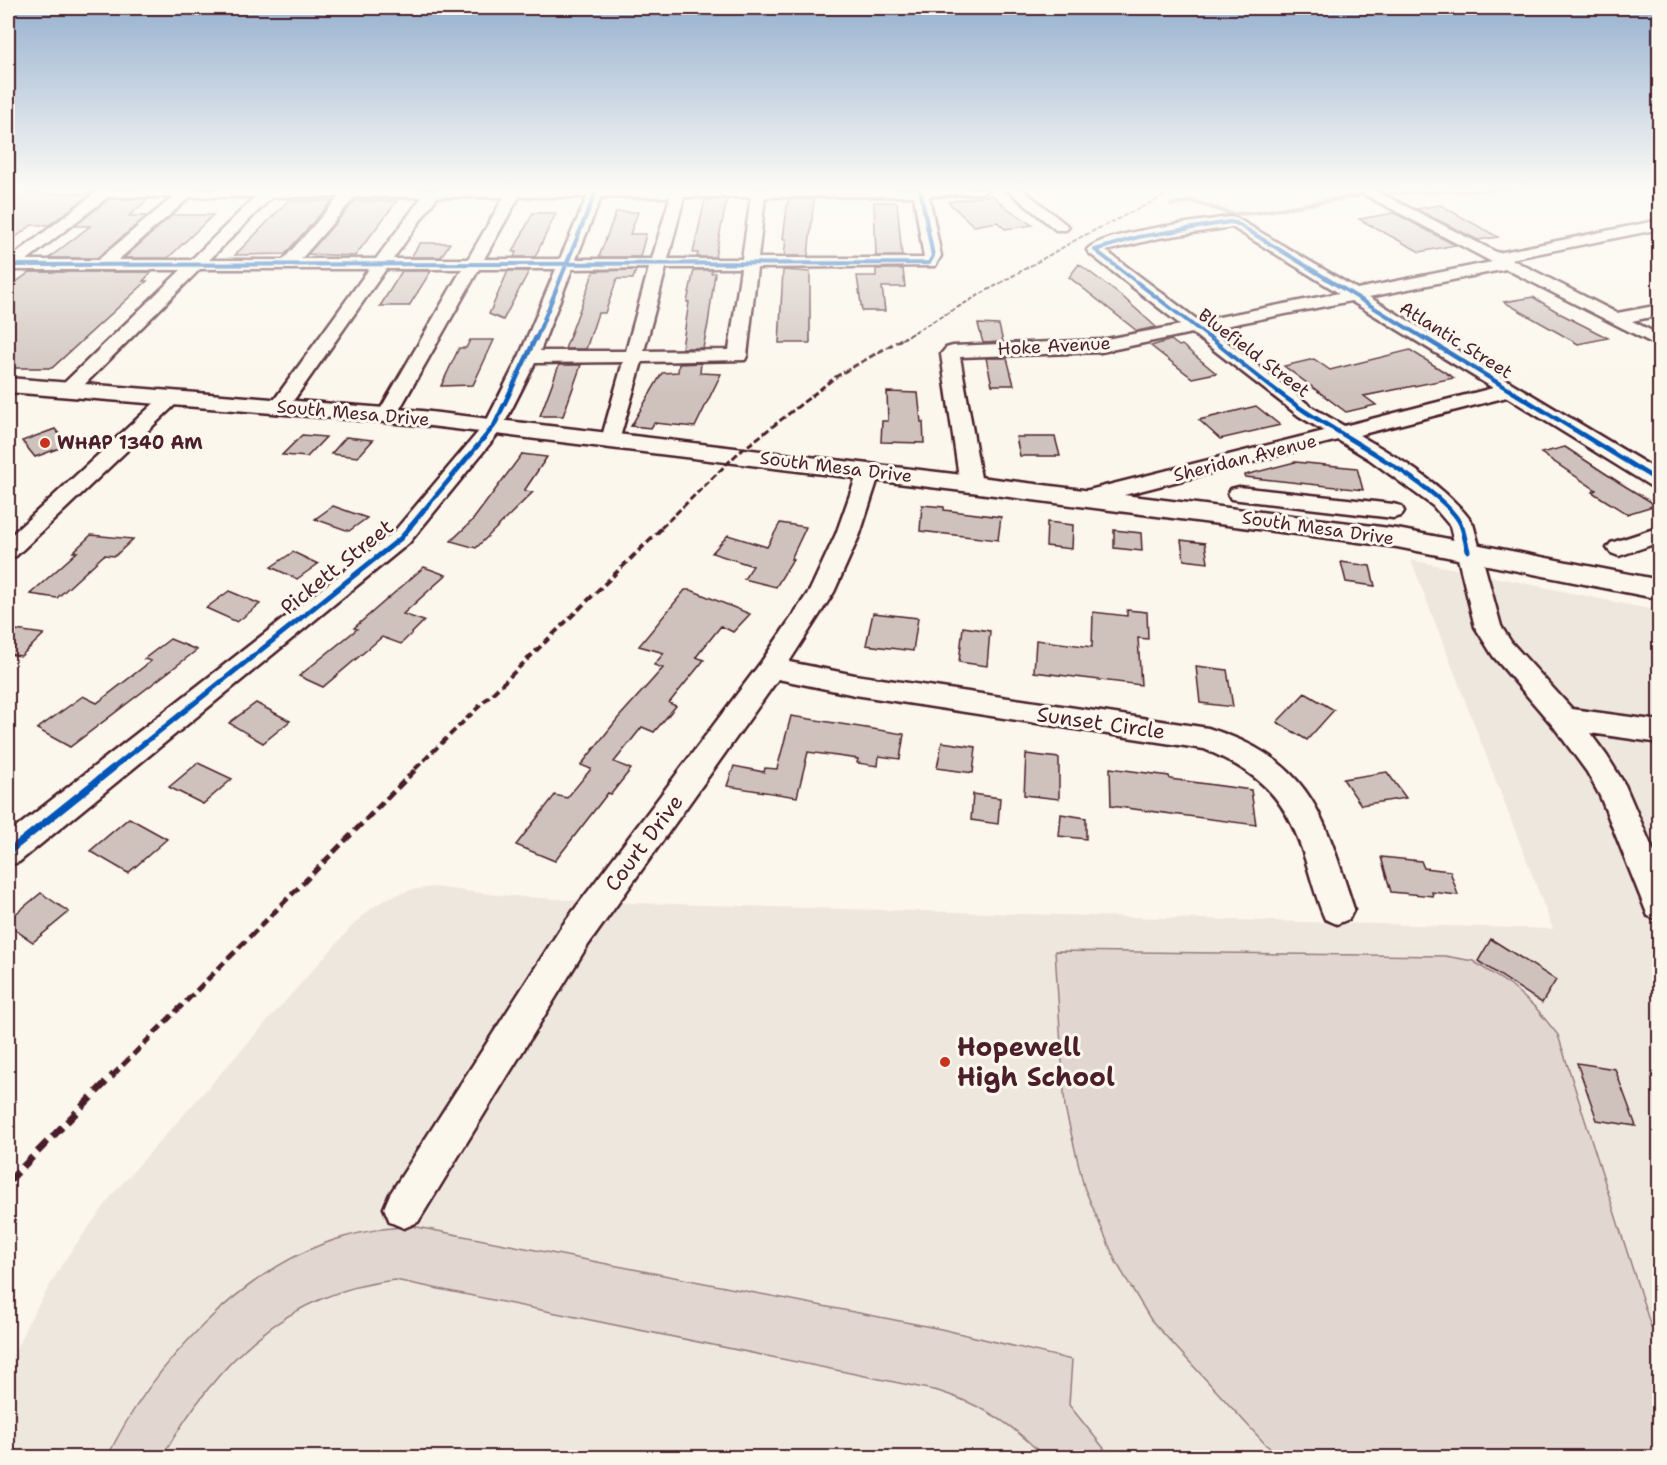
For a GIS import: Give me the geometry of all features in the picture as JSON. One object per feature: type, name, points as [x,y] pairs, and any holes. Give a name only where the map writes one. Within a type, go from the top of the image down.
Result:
[{"type":"main road","name":"South Mesa Drive","points":[[8,385],[387,415],[1085,498],[1265,509],[1397,538],[1659,590]]},
{"type":"street","points":[[102,265],[111,257]]},
{"type":"street","points":[[68,390],[203,257]]},
{"type":"street","points":[[288,264],[294,257]]},
{"type":"street","points":[[279,406],[386,257]]},
{"type":"street","points":[[387,415],[477,257]]},
{"type":"street","name":"Pickett Street","points":[[8,852],[401,538],[494,426],[528,357],[568,257]]},
{"type":"street","points":[[611,440],[661,257]]},
{"type":"street","points":[[528,357],[738,356],[750,257]]},
{"type":"street","points":[[8,266],[928,263],[932,257]]},
{"type":"street","name":"Bluefield Street","points":[[1105,257],[1306,412],[1377,454],[1451,511],[1461,524],[1488,627],[1502,649],[1564,719],[1597,764],[1614,794],[1659,906]]},
{"type":"street","name":"Atlantic Street","points":[[1292,257],[1659,482]]},
{"type":"street","points":[[1495,257],[1659,342]]},
{"type":"street","name":"Hoke Avenue","points":[[971,484],[950,354],[952,352],[1082,348],[1354,295],[1517,257]]},
{"type":"street","points":[[1615,319],[1659,310]]},
{"type":"street","name":"Sheridan Avenue","points":[[1085,498],[1510,390]]},
{"type":"street","points":[[8,551],[170,399]]},
{"type":"street","name":"Court Drive","points":[[404,1208],[574,937],[771,668],[822,592],[848,534],[868,472]]},
{"type":"street","points":[[1397,538],[1393,511],[1401,494],[1419,485]]},
{"type":"street","points":[[1239,494],[1265,509],[1393,511]]},
{"type":"street","points":[[1619,548],[1659,534]]},
{"type":"street","name":"Sunset Circle","points":[[771,668],[855,685],[1208,739],[1232,747],[1268,770],[1293,794],[1307,815],[1338,909]]},
{"type":"street","points":[[1564,719],[1656,738]]},
{"type":"shaded area","name":"Hopewell High School","points":[[1411,560],[1659,611],[1659,1457],[8,1458],[8,1367],[28,1323],[64,1261],[113,1194],[354,924],[386,899],[410,890],[434,887],[497,895],[600,902],[1553,929]]},
{"type":"shaded area","points":[[1055,951],[1445,956],[1473,961],[1510,985],[1536,1008],[1558,1035],[1659,1352],[1659,1457],[1284,1458],[1266,1445],[1151,1320],[1116,1262],[1084,1187],[1065,1108]]},
{"type":"shaded area","points":[[412,1226],[941,1329],[1072,1360],[1069,1405],[1111,1457],[1044,1457],[1020,1434],[996,1416],[969,1402],[938,1391],[395,1280],[355,1287],[319,1300],[287,1317],[257,1338],[230,1363],[206,1392],[162,1457],[107,1458],[125,1423],[175,1355],[204,1324],[237,1295],[271,1270],[307,1251],[344,1237]]},
{"type":"building","points":[[50,257],[98,257],[97,258]]},
{"type":"building","points":[[125,257],[169,257],[168,258]]},
{"type":"building","points":[[1079,264],[1124,298],[1156,327],[1137,331],[1069,277]]},
{"type":"building","points":[[876,269],[903,269],[905,287],[882,287],[885,311],[862,311],[857,276],[876,276]]},
{"type":"building","points":[[636,270],[633,279],[617,279],[605,313],[598,313],[586,349],[565,349],[594,271]]},
{"type":"building","points":[[694,270],[712,270],[711,273],[715,273],[708,324],[703,348],[682,348],[689,302],[687,302]]},
{"type":"building","points":[[783,270],[810,272],[810,343],[779,343]]},
{"type":"building","points":[[402,271],[431,271],[409,306],[380,306]]},
{"type":"building","points":[[508,271],[529,271],[503,320],[489,314]]},
{"type":"building","points":[[30,272],[152,272],[143,281],[147,281],[52,368],[8,368],[8,288]]},
{"type":"building","points":[[1533,297],[1608,338],[1578,344],[1504,302]]},
{"type":"building","points":[[978,324],[999,325],[1003,342],[983,343]]},
{"type":"building","points":[[470,340],[494,340],[473,385],[441,386],[459,348],[466,348]]},
{"type":"building","points":[[1171,340],[1179,346],[1182,345],[1216,373],[1192,378],[1151,346]]},
{"type":"building","points":[[1410,350],[1454,378],[1364,396],[1376,405],[1346,412],[1284,366],[1314,359],[1330,370]]},
{"type":"building","points":[[986,358],[1007,358],[1014,385],[992,385]]},
{"type":"building","points":[[701,363],[700,373],[721,374],[695,427],[654,423],[651,428],[631,426],[662,373],[678,372],[679,364]]},
{"type":"building","points":[[559,365],[581,365],[563,416],[540,416]]},
{"type":"building","points":[[887,392],[918,393],[924,443],[881,442],[882,421],[888,421]]},
{"type":"building","points":[[1256,406],[1280,425],[1220,439],[1199,420]]},
{"type":"building","name":"WHAP 1340 AM","points":[[55,429],[68,445],[35,457],[22,441]]},
{"type":"building","points":[[302,435],[326,437],[307,457],[282,455]]},
{"type":"building","points":[[346,437],[373,440],[358,457],[331,454]]},
{"type":"building","points":[[1016,437],[1055,437],[1060,456],[1020,456]]},
{"type":"building","points":[[1565,447],[1656,505],[1627,514],[1592,492],[1596,490],[1541,453]]},
{"type":"building","points":[[522,454],[547,457],[524,491],[533,492],[476,548],[451,541],[472,521]]},
{"type":"building","points":[[1295,462],[1357,468],[1363,490],[1245,477],[1245,475]]},
{"type":"building","points":[[922,505],[1001,517],[998,540],[920,531]]},
{"type":"building","points":[[333,506],[367,518],[349,531],[315,519]]},
{"type":"building","points":[[1047,522],[1073,525],[1072,549],[1046,546]]},
{"type":"building","points":[[780,523],[806,527],[791,559],[793,559],[776,587],[744,579],[753,566],[712,553],[728,535],[767,547]]},
{"type":"building","points":[[1114,530],[1141,533],[1142,551],[1114,548]]},
{"type":"building","points":[[91,535],[133,539],[115,556],[104,555],[57,598],[30,594],[77,552],[73,552]]},
{"type":"building","points":[[1181,540],[1205,543],[1208,563],[1184,560]]},
{"type":"building","points":[[293,552],[318,564],[297,579],[271,567]]},
{"type":"building","points":[[1341,562],[1370,566],[1375,586],[1346,582]]},
{"type":"building","points":[[424,567],[446,575],[403,614],[424,621],[401,644],[382,637],[323,687],[299,676],[357,629],[354,628]]},
{"type":"building","points":[[685,590],[691,590],[750,614],[733,632],[721,626],[696,657],[704,660],[669,703],[676,706],[654,732],[642,727],[614,762],[631,769],[611,794],[608,793],[555,861],[516,845],[555,795],[567,798],[591,769],[581,765],[619,717],[663,668],[654,665],[664,653],[639,646]]},
{"type":"building","points":[[229,591],[260,604],[237,622],[206,608]]},
{"type":"building","points":[[1127,610],[1147,612],[1148,639],[1138,638],[1141,685],[1034,672],[1036,640],[1092,647],[1093,612],[1127,616]]},
{"type":"building","points":[[873,613],[918,618],[913,651],[866,645]]},
{"type":"building","points":[[963,627],[990,631],[987,666],[959,662]]},
{"type":"building","points":[[8,629],[44,634],[21,656],[8,654]]},
{"type":"building","points":[[170,639],[197,650],[70,747],[37,729],[83,696],[97,703],[151,661],[144,659]]},
{"type":"building","points":[[1196,666],[1227,670],[1233,707],[1200,703]]},
{"type":"building","points":[[1305,693],[1334,710],[1307,740],[1277,722]]},
{"type":"building","points":[[256,703],[290,721],[263,743],[229,723]]},
{"type":"building","points":[[791,716],[904,734],[900,759],[879,756],[878,766],[857,763],[858,759],[808,752],[797,797],[727,786],[734,766],[764,772],[765,768],[777,769]]},
{"type":"building","points":[[942,742],[976,747],[973,773],[937,768]]},
{"type":"building","points":[[1026,754],[1059,758],[1059,799],[1024,795]]},
{"type":"building","points":[[198,763],[232,779],[203,804],[169,787]]},
{"type":"building","points":[[1110,768],[1251,790],[1256,825],[1111,806]]},
{"type":"building","points":[[1387,772],[1406,798],[1361,805],[1343,779]]},
{"type":"building","points":[[973,794],[1000,798],[998,824],[971,820]]},
{"type":"building","points":[[1061,814],[1086,818],[1086,839],[1059,836]]},
{"type":"building","points":[[129,818],[167,839],[128,873],[90,851]]},
{"type":"building","points":[[1381,857],[1421,861],[1424,868],[1450,871],[1458,895],[1432,892],[1433,896],[1391,892]]},
{"type":"building","points":[[41,893],[69,912],[33,942],[8,925],[8,920]]},
{"type":"building","points":[[1491,939],[1556,980],[1542,1003],[1478,961]]},
{"type":"building","points":[[1577,1063],[1615,1069],[1636,1126],[1597,1120]]},
{"type":"railway","points":[[902,339],[1045,257]]},
{"type":"railway","points":[[661,528],[736,455],[837,376],[905,337]]},
{"type":"railway","points":[[415,769],[663,527]]},
{"type":"railway","points":[[112,1076],[417,768]]},
{"type":"railway","points":[[8,1182],[114,1074]]},
{"type":"cycle path","points":[[8,852],[401,538],[494,426],[528,357],[569,257]]},
{"type":"cycle path","points":[[8,265],[929,263],[932,257]]},
{"type":"cycle path","points":[[1105,257],[1306,412],[1377,454],[1441,501],[1461,524],[1468,551]]},
{"type":"cycle path","points":[[1292,257],[1660,482]]},
{"type":"place","name":"WHAP 1340 AM","points":[[45,443]]},
{"type":"place","name":"Hopewell High School","points":[[945,1062]]}]
